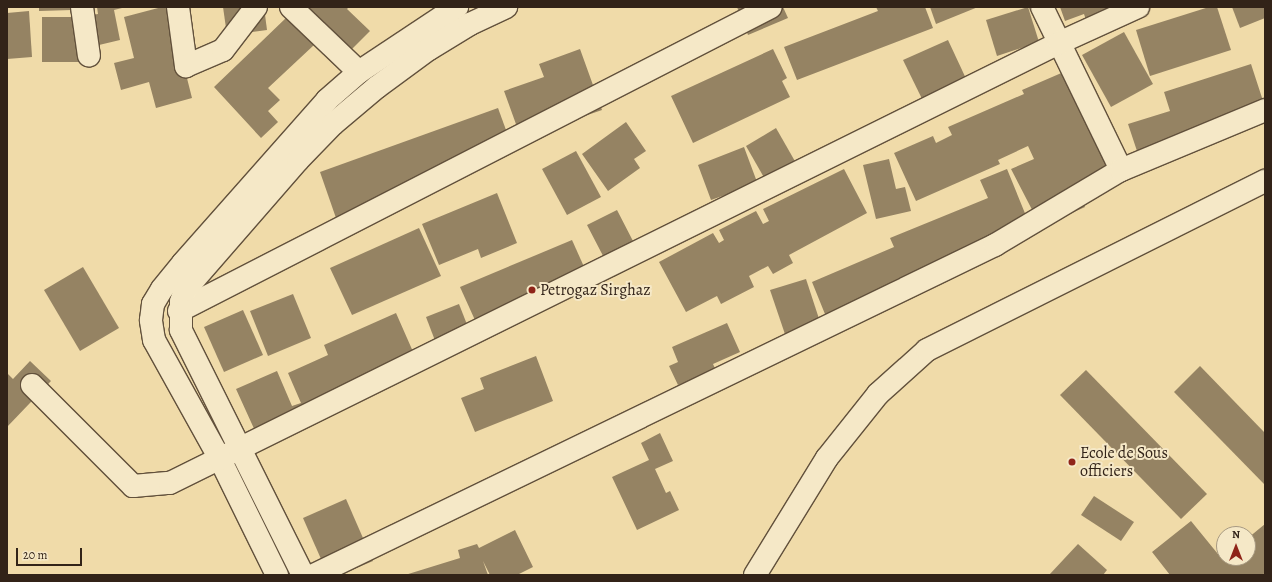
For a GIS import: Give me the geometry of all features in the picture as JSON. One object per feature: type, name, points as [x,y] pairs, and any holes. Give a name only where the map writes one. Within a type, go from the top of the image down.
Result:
[{"type":"street","points":[[82,7],[89,56]]},
{"type":"street","points":[[178,7],[186,66],[223,50],[256,7]]},
{"type":"street","points":[[291,7],[359,72]]},
{"type":"street","points":[[277,575],[220,459],[154,340],[151,320],[153,304],[162,289],[183,263],[298,131],[327,100],[359,72],[457,7]]},
{"type":"street","points":[[303,575],[181,330],[179,311],[185,290],[298,160],[333,124],[377,86],[429,49],[470,24],[506,7]]},
{"type":"street","points":[[179,311],[771,7]]},
{"type":"street","points":[[1042,7],[1121,170]]},
{"type":"street","points":[[32,385],[133,486],[170,483],[1059,43],[1138,7]]},
{"type":"street","points":[[314,575],[995,245],[1121,170],[1265,110]]},
{"type":"street","points":[[755,575],[827,458],[878,394],[927,350],[1265,181]]},
{"type":"building","points":[[39,7],[72,7],[72,10],[39,11]]},
{"type":"building","points":[[97,7],[126,7],[114,10],[120,40],[99,45],[92,15],[98,14]]},
{"type":"building","points":[[162,7],[169,7],[192,98],[156,108],[149,82],[121,90],[114,63],[134,58],[124,17]]},
{"type":"building","points":[[223,7],[264,7],[267,30],[227,35]]},
{"type":"building","points":[[295,7],[349,7],[347,9],[370,31],[351,50]]},
{"type":"building","points":[[737,7],[783,7],[788,18],[748,35]]},
{"type":"building","points":[[876,7],[925,7],[933,28],[797,80],[784,47],[878,11]]},
{"type":"building","points":[[930,7],[978,7],[936,24]]},
{"type":"building","points":[[1028,7],[1039,42],[997,56],[986,20]]},
{"type":"building","points":[[1060,7],[1106,7],[1108,13],[1086,20],[1084,14],[1065,21]]},
{"type":"building","points":[[1209,7],[1217,7],[1231,50],[1150,76],[1136,30]]},
{"type":"building","points":[[1232,7],[1265,7],[1265,18],[1240,28]]},
{"type":"building","points":[[29,11],[32,57],[7,59],[7,13]]},
{"type":"building","points":[[42,17],[85,17],[84,62],[42,62]]},
{"type":"building","points":[[287,17],[314,45],[268,88],[280,100],[268,111],[278,122],[261,138],[214,87]]},
{"type":"building","points":[[1124,32],[1153,84],[1111,107],[1082,55]]},
{"type":"building","points":[[948,40],[969,85],[925,105],[903,60]]},
{"type":"building","points":[[580,49],[602,110],[521,138],[504,91],[544,77],[539,64]]},
{"type":"building","points":[[773,49],[787,78],[782,81],[790,97],[693,143],[671,96]]},
{"type":"building","points":[[1251,64],[1265,107],[1140,160],[1128,124],[1170,111],[1164,92]]},
{"type":"building","points":[[1066,71],[1115,182],[1081,197],[1085,207],[1041,227],[1011,169],[1034,159],[1028,146],[998,160],[1000,164],[916,201],[894,153],[933,136],[936,143],[952,135],[948,127],[1024,94],[1022,90]]},
{"type":"building","points":[[498,108],[514,152],[336,218],[320,172]]},
{"type":"building","points":[[626,122],[646,151],[634,159],[640,168],[608,191],[582,154]]},
{"type":"building","points":[[776,128],[796,163],[766,181],[746,146]]},
{"type":"building","points":[[744,147],[760,190],[730,201],[728,194],[711,200],[698,165]]},
{"type":"building","points":[[576,151],[601,197],[567,215],[542,169]]},
{"type":"building","points":[[889,159],[896,189],[905,187],[911,211],[876,219],[863,165]]},
{"type":"building","points":[[844,169],[867,213],[789,255],[793,263],[773,274],[768,266],[749,276],[754,287],[721,304],[717,296],[686,312],[659,262],[713,233],[719,243],[724,240],[719,230],[756,211],[763,224],[769,221],[763,209]]},
{"type":"building","points":[[1007,169],[1031,228],[829,324],[812,282],[894,247],[890,238],[988,198],[980,180]]},
{"type":"building","points":[[497,193],[517,243],[481,258],[478,249],[439,265],[422,224]]},
{"type":"building","points":[[617,210],[634,243],[703,231],[614,277],[587,225]]},
{"type":"building","points":[[419,228],[441,276],[352,315],[330,268]]},
{"type":"building","points":[[572,240],[585,269],[479,329],[460,287]]},
{"type":"building","points":[[83,267],[119,328],[80,351],[44,290]]},
{"type":"building","points":[[806,279],[824,334],[789,346],[770,290]]},
{"type":"building","points":[[293,294],[311,338],[268,356],[250,311]]},
{"type":"building","points":[[459,304],[475,345],[442,359],[426,317]]},
{"type":"building","points":[[243,310],[263,355],[224,372],[204,327]]},
{"type":"building","points":[[396,313],[418,363],[256,433],[236,389],[277,371],[292,406],[301,403],[288,373],[328,355],[324,345]]},
{"type":"building","points":[[727,323],[740,352],[713,364],[724,388],[699,377],[678,385],[669,366],[678,362],[672,347]]},
{"type":"building","points":[[536,356],[553,401],[475,432],[461,398],[484,389],[480,378]]},
{"type":"building","points":[[30,361],[51,381],[7,427],[7,373],[13,379]]},
{"type":"building","points":[[1200,366],[1265,433],[1265,485],[1174,392]]},
{"type":"building","points":[[1086,370],[1207,494],[1181,519],[1060,395]]},
{"type":"building","points":[[660,433],[673,461],[655,469],[666,493],[670,491],[679,510],[637,530],[612,477],[649,460],[641,443]]},
{"type":"building","points":[[1094,496],[1134,522],[1121,541],[1081,515]]},
{"type":"building","points":[[346,499],[373,561],[340,575],[328,575],[303,518]]},
{"type":"building","points":[[1191,521],[1216,552],[1216,566],[1256,566],[1256,531],[1265,524],[1265,573],[1262,575],[1170,575],[1152,552]]},
{"type":"building","points":[[515,530],[533,567],[517,575],[490,575],[483,561],[488,575],[405,575],[460,558],[458,550],[477,544],[479,548]]},
{"type":"building","points":[[1078,544],[1107,570],[1103,575],[1049,575]]},
{"type":"place","name":"Petrogaz Sirghaz","points":[[532,290]]},
{"type":"place","name":"Ecole de Sous officiers","points":[[1072,462]]}]
